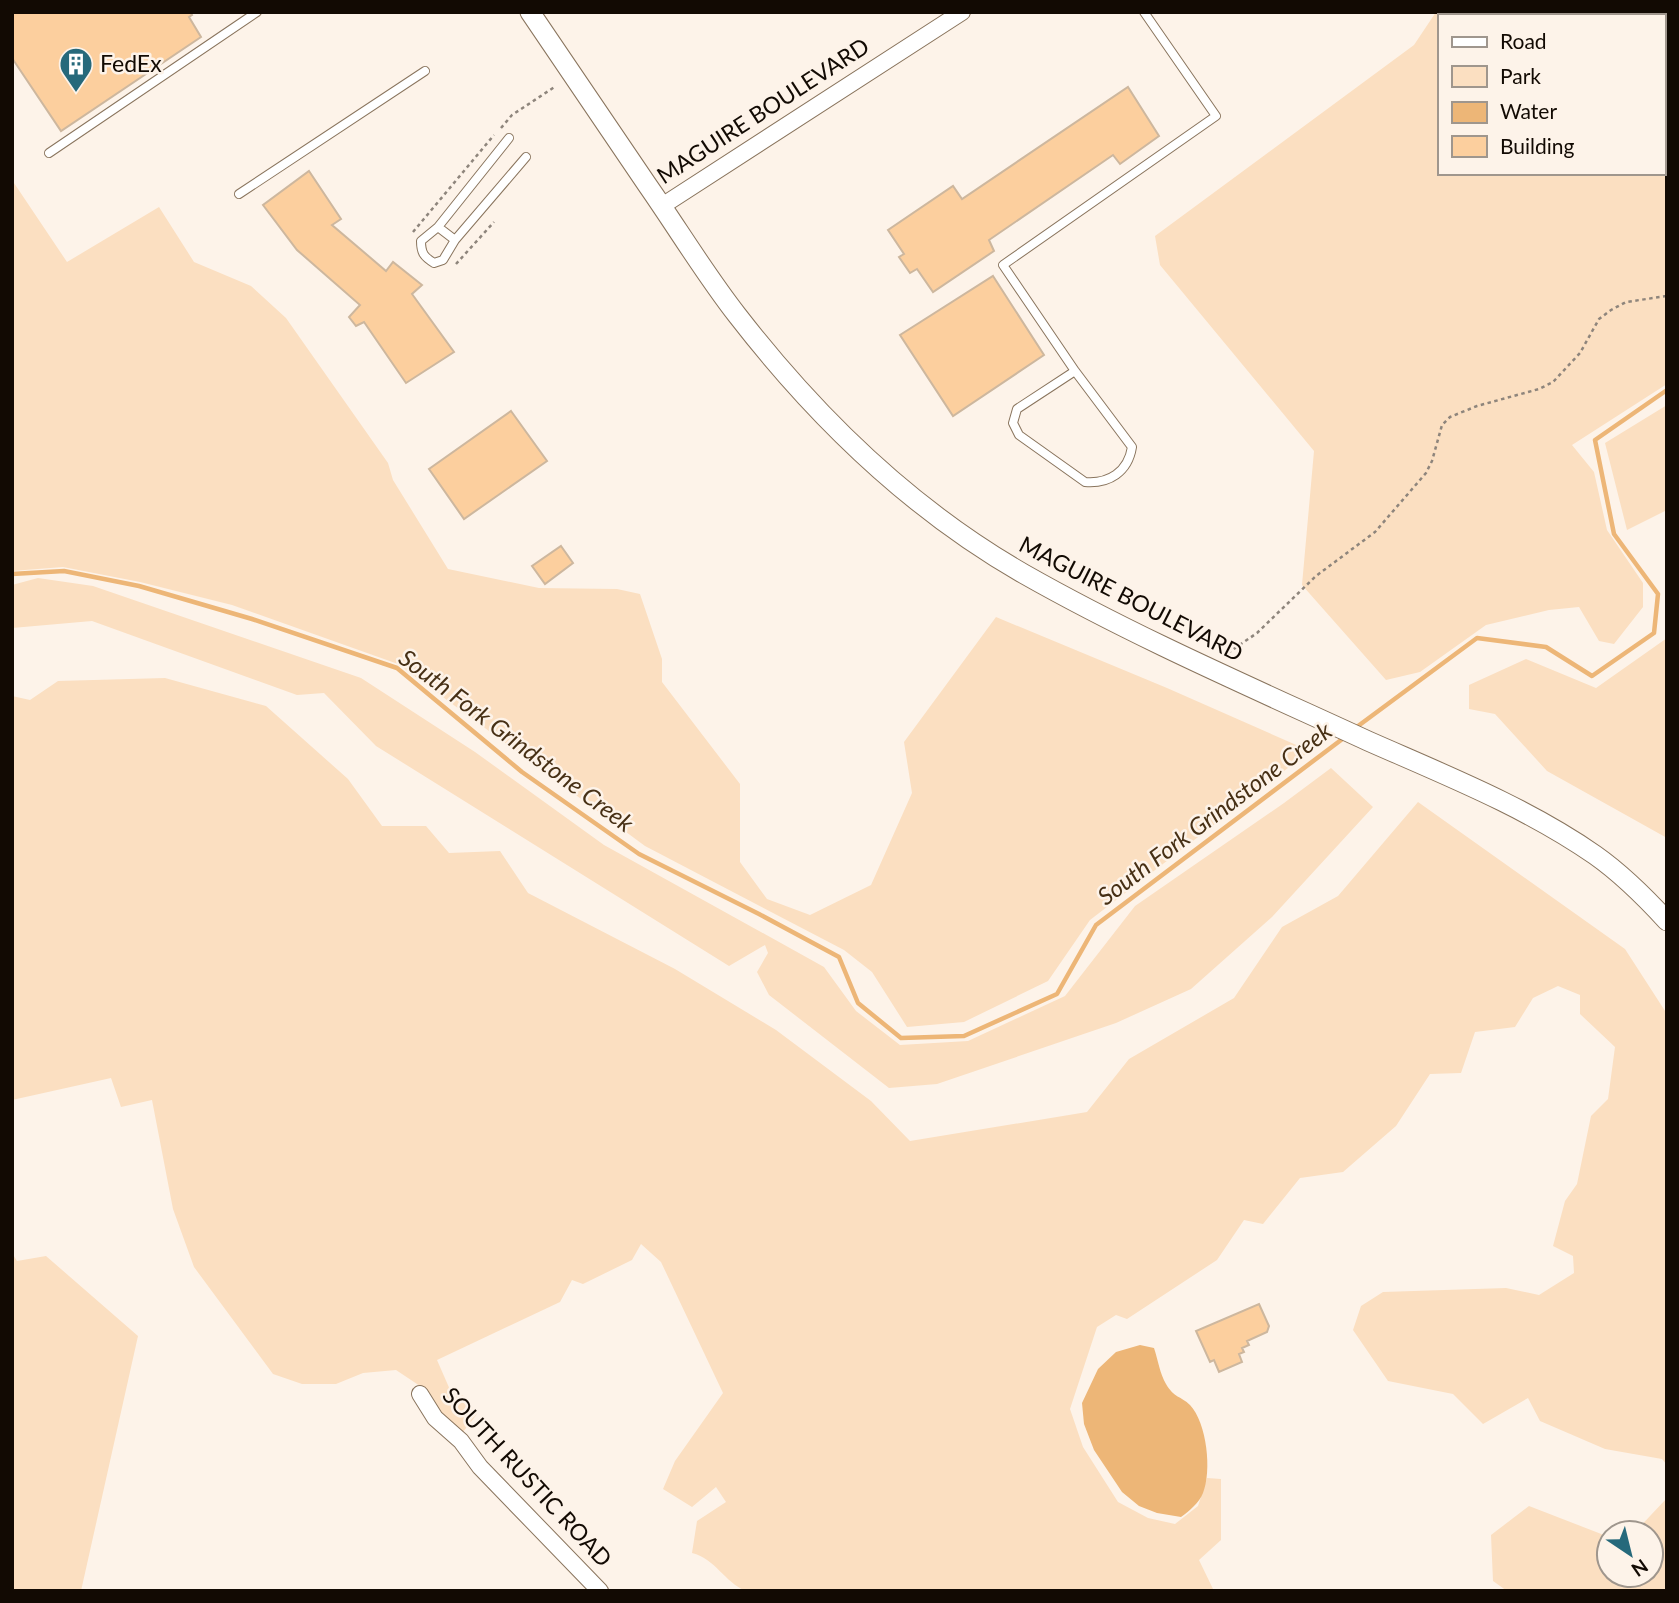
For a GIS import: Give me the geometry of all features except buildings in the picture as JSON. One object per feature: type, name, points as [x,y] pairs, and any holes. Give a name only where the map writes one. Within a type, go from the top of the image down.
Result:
[{"type":"street","name":"MAGUIRE BOULEVARD","points":[[530,12],[737,314],[803,395],[862,453],[944,522],[1054,591],[1269,696],[1479,791],[1561,834],[1596,856],[1637,888],[1667,921]]},
{"type":"street","name":"MAGUIRE BOULEVARD","points":[[662,205],[962,12]]},
{"type":"street","name":"SOUTH RUSTIC ROAD","points":[[420,1394],[435,1418],[461,1441],[480,1466],[600,1591]]},
{"type":"lane","points":[[49,153],[257,12]]},
{"type":"lane","points":[[1076,370],[1017,410],[1013,423],[1019,435],[1084,482],[1107,481],[1130,462],[1132,447],[1003,265],[1216,116],[1144,12]]},
{"type":"lane","points":[[239,194],[425,71]]},
{"type":"lane","points":[[509,138],[438,227],[421,241],[421,251],[426,258],[434,263],[443,260],[455,240],[526,157]]},
{"type":"lane","points":[[438,227],[455,240]]},
{"type":"path","points":[[1228,653],[1257,633],[1316,576],[1375,532],[1426,473],[1442,425],[1450,418],[1477,405],[1553,382],[1580,353],[1600,319],[1611,310],[1626,302],[1667,296]]},
{"type":"green space","points":[[1436,12],[1667,12],[1667,384],[1572,445],[1594,472],[1607,530],[1643,583],[1643,607],[1614,644],[1599,641],[1579,607],[1549,610],[1486,625],[1420,672],[1386,680],[1302,585],[1314,451],[1160,265],[1155,236],[1414,45]]},
{"type":"green space","points":[[12,180],[67,262],[159,207],[194,262],[251,286],[286,318],[388,463],[393,480],[448,569],[539,588],[617,589],[640,594],[662,659],[662,682],[740,784],[740,862],[767,899],[810,915],[871,885],[912,793],[904,742],[996,617],[1310,751],[1090,920],[1048,981],[964,1022],[907,1027],[872,972],[844,950],[645,846],[398,664],[232,605],[140,582],[63,567],[12,571]]},
{"type":"green space","points":[[1667,405],[1667,510],[1627,530],[1605,443]]},
{"type":"green space","points":[[38,578],[93,586],[361,678],[475,752],[604,845],[824,967],[856,1011],[900,1045],[968,1041],[1065,996],[1135,906],[1331,768],[1373,807],[1272,917],[1191,989],[1116,1023],[937,1084],[889,1088],[769,995],[757,972],[768,953],[765,945],[729,966],[376,746],[324,693],[297,695],[92,621],[12,628],[12,585]]},
{"type":"green space","points":[[1667,638],[1667,838],[1547,771],[1495,714],[1469,709],[1469,685],[1526,659],[1596,688]]},
{"type":"green space","points":[[165,678],[266,706],[348,779],[382,826],[426,826],[449,853],[500,851],[528,893],[675,969],[776,1030],[871,1101],[910,1141],[1087,1112],[1129,1059],[1234,998],[1282,927],[1338,896],[1418,802],[1625,949],[1667,1014],[1667,1465],[1662,1459],[1605,1449],[1540,1421],[1528,1398],[1483,1424],[1453,1394],[1388,1381],[1353,1330],[1361,1306],[1383,1292],[1506,1288],[1539,1295],[1574,1273],[1573,1256],[1553,1246],[1565,1201],[1577,1184],[1591,1116],[1608,1099],[1615,1047],[1580,1014],[1580,995],[1558,986],[1533,998],[1515,1027],[1475,1032],[1461,1073],[1430,1074],[1396,1126],[1343,1172],[1300,1178],[1263,1224],[1244,1220],[1217,1260],[1127,1319],[1116,1315],[1097,1327],[1070,1409],[1083,1447],[1118,1502],[1148,1518],[1175,1524],[1198,1506],[1207,1478],[1221,1479],[1221,1540],[1199,1560],[1214,1591],[746,1591],[738,1587],[707,1560],[692,1553],[697,1521],[726,1502],[716,1487],[692,1507],[663,1489],[675,1461],[723,1393],[661,1262],[641,1244],[632,1260],[583,1284],[572,1280],[560,1302],[437,1360],[451,1392],[464,1396],[477,1414],[463,1432],[435,1409],[420,1386],[396,1370],[363,1373],[336,1384],[302,1384],[273,1374],[194,1267],[173,1209],[152,1100],[121,1107],[111,1078],[12,1100],[12,696],[30,700],[58,681]]},
{"type":"green space","points":[[12,1253],[17,1261],[46,1256],[138,1336],[81,1591],[12,1591]]},
{"type":"green space","points":[[1667,1498],[1667,1591],[1507,1591],[1493,1581],[1491,1535],[1529,1506],[1595,1532],[1595,1589],[1665,1589],[1665,1519],[1647,1519]]},
{"type":"water","points":[[1140,1345],[1154,1348],[1166,1384],[1196,1413],[1204,1435],[1206,1484],[1199,1500],[1181,1517],[1157,1513],[1139,1506],[1122,1492],[1094,1450],[1084,1424],[1082,1403],[1098,1369],[1116,1352]]},
{"type":"waterway","name":"South Fork Grindstone Creek","points":[[1354,729],[1477,638],[1546,647],[1592,676],[1654,633],[1658,594],[1614,534],[1595,440],[1667,390]]},
{"type":"waterway","name":"South Fork Grindstone Creek","points":[[12,574],[64,571],[139,586],[252,619],[397,668],[522,772],[639,854],[839,957],[858,1003],[901,1038],[964,1036],[1057,994],[1096,925],[1345,737]]},
{"type":"place","name":"FedEx","points":[[76,94]]}]
